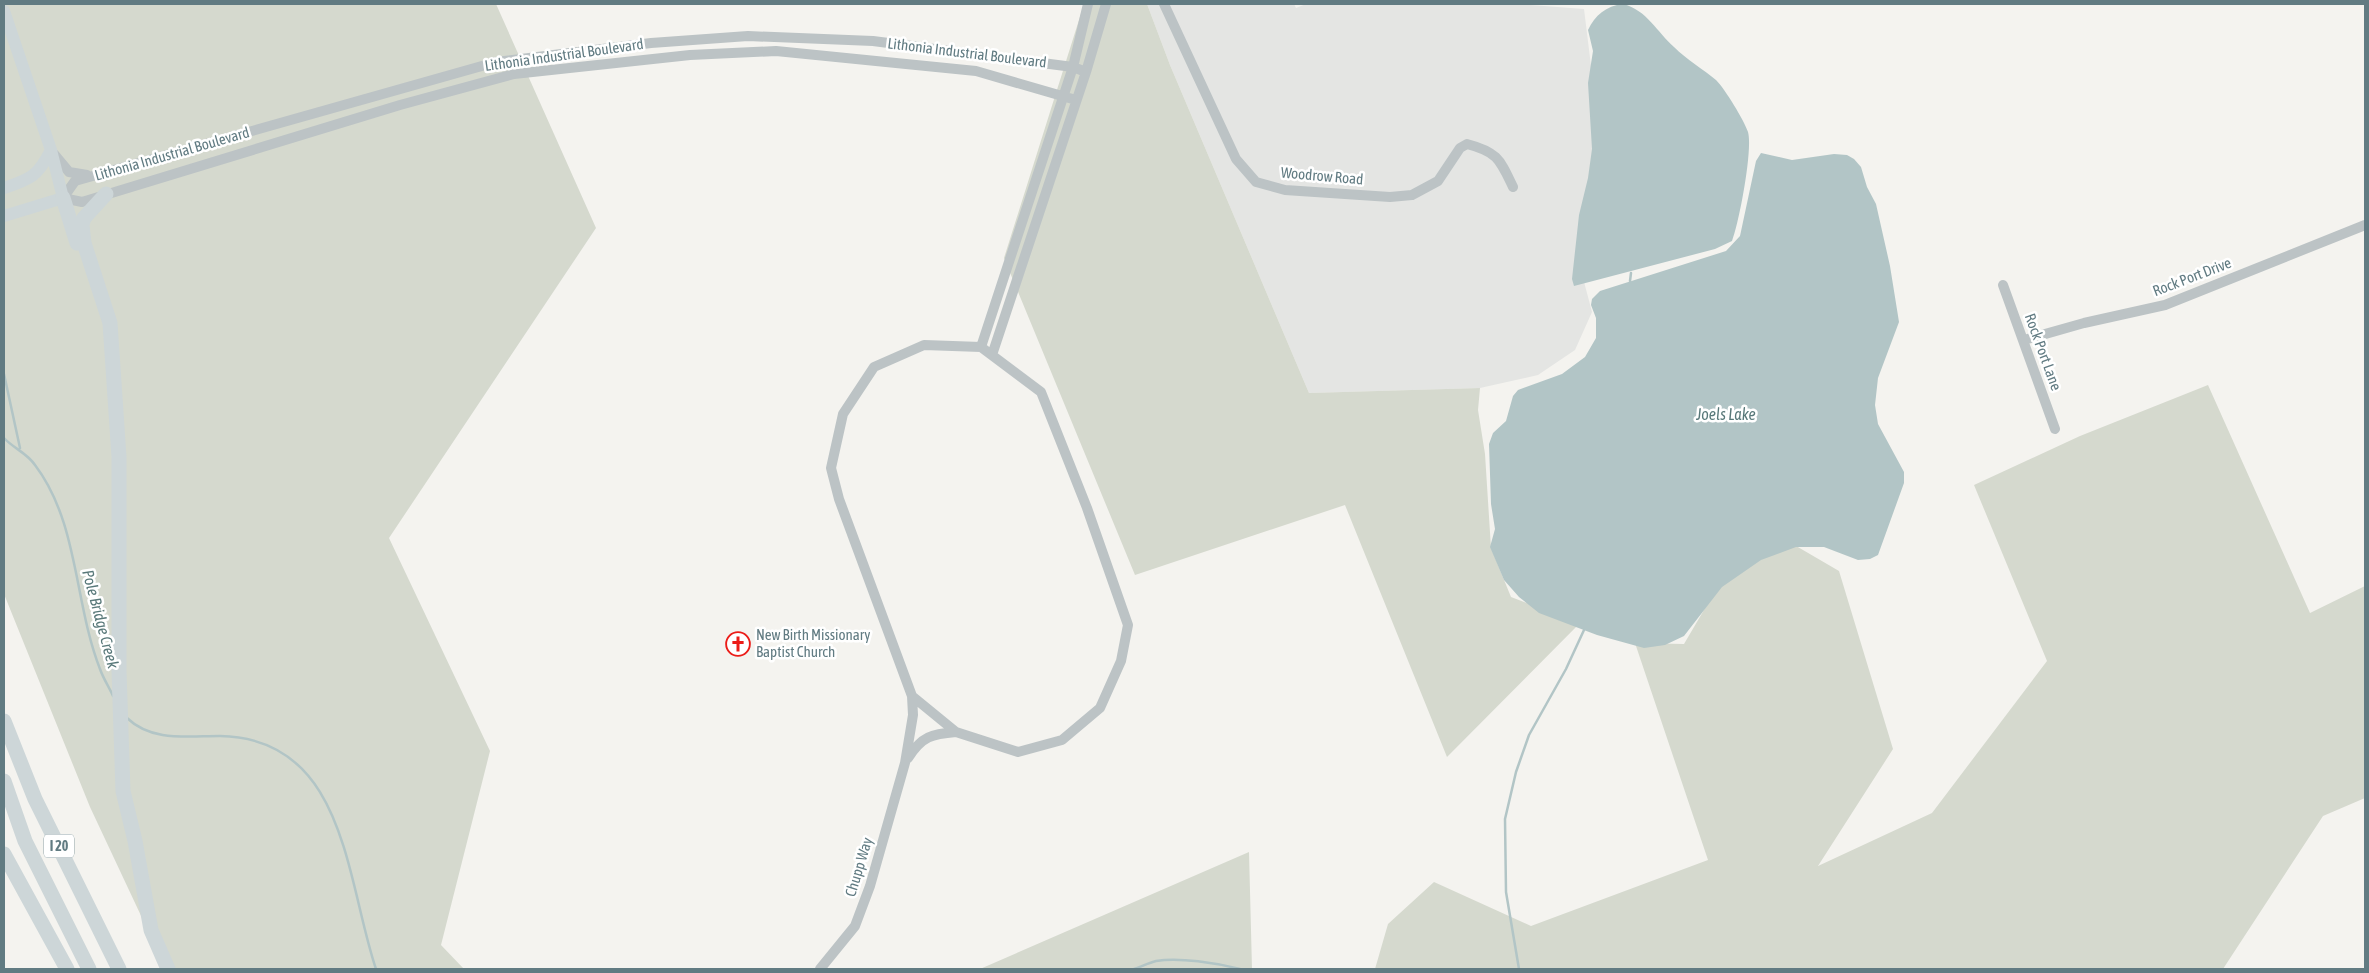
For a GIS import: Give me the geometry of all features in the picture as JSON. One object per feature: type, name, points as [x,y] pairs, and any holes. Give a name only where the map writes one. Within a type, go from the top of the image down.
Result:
[{"type":"highway","points":[[106,194],[84,218],[82,225],[84,243],[110,323],[119,457],[119,671],[123,791],[135,841],[151,930],[168,969]]},
{"type":"highway","points":[[63,198],[111,357]]},
{"type":"highway","name":"I 20","points":[[4,721],[35,799],[120,969]]},
{"type":"highway","name":"I 20","points":[[4,781],[25,841],[89,969]]},
{"type":"highway","points":[[4,854],[67,969]]},
{"type":"main road","points":[[4,11],[51,150],[63,198]]},
{"type":"main road","points":[[4,188],[31,179],[42,168],[51,150]]},
{"type":"main road","name":"Lithonia Industrial Boulevard","points":[[4,216],[63,198]]},
{"type":"street","points":[[981,348],[1073,67],[1088,4]]},
{"type":"street","points":[[992,355],[1086,72],[1106,4]]},
{"type":"street","name":"Woodrow Road","points":[[1164,4],[1236,158],[1256,182],[1285,190],[1390,197],[1412,195],[1438,181],[1460,148],[1467,144],[1488,149],[1504,167],[1513,188]]},
{"type":"street","name":"Lithonia Industrial Boulevard","points":[[1076,100],[1064,95],[966,70],[776,52],[680,56],[514,74],[400,105],[82,202],[63,198],[76,181],[496,62],[651,43],[748,36],[873,41],[1073,67],[1086,72]]},
{"type":"street","points":[[51,150],[69,172],[93,176]]},
{"type":"street","name":"Rock Port Drive","points":[[2024,340],[2084,323],[2165,306],[2365,225]]},
{"type":"street","name":"Rock Port Lane","points":[[2003,285],[2055,429]]},
{"type":"street","points":[[905,763],[913,715],[912,696],[839,499],[831,468],[843,414],[874,367],[924,345],[981,348],[1041,392],[1087,508],[1128,625],[1121,661],[1100,708],[1062,740],[1018,752],[956,732],[912,696]]},
{"type":"street","points":[[905,763],[917,745],[934,734],[956,732]]},
{"type":"street","name":"Chupp Way","points":[[820,969],[855,926],[870,886],[905,763]]},
{"type":"shaded area","points":[[4,4],[496,4],[596,228],[389,538],[490,751],[441,945],[464,969],[166,969],[90,807],[4,594]]},
{"type":"shaded area","points":[[1084,4],[1147,4],[1170,65],[1309,393],[1480,388],[1478,410],[1485,454],[1491,548],[1511,597],[1580,623],[1447,757],[1345,505],[1135,575],[1004,258]]},
{"type":"shaded area","points":[[1147,4],[1294,4],[1296,8],[1306,4],[1519,4],[1584,9],[1600,139],[1583,278],[1592,312],[1575,350],[1538,375],[1480,388],[1309,393],[1170,65]]},
{"type":"shaded area","points":[[2208,385],[2310,613],[2365,586],[2365,798],[2323,816],[2223,969],[1375,969],[1388,924],[1434,882],[1531,926],[1708,860],[1635,643],[1684,644],[1721,581],[1791,543],[1839,571],[1893,749],[1818,866],[1932,813],[2047,661],[1974,485],[2080,436]]},
{"type":"shaded area","points":[[1249,852],[1252,969],[980,969]]},
{"type":"water","points":[[1623,4],[1639,11],[1645,16],[1679,52],[1716,80],[1729,97],[1748,132],[1749,154],[1745,187],[1732,241],[1715,249],[1574,286],[1572,279],[1579,215],[1588,178],[1592,149],[1588,83],[1593,51],[1588,30],[1594,20],[1606,9]]},
{"type":"water","name":"Joels Lake","points":[[1761,153],[1792,160],[1834,154],[1847,155],[1854,159],[1861,167],[1867,187],[1876,204],[1890,266],[1899,322],[1878,378],[1875,405],[1878,424],[1904,472],[1904,483],[1878,555],[1870,559],[1858,560],[1824,547],[1796,547],[1761,560],[1722,587],[1684,636],[1665,645],[1644,648],[1597,635],[1539,613],[1519,597],[1504,580],[1490,547],[1495,529],[1491,504],[1489,444],[1493,433],[1506,421],[1513,396],[1518,390],[1562,374],[1585,357],[1596,338],[1596,318],[1591,305],[1592,299],[1600,291],[1726,251],[1740,236],[1756,161]]},
{"type":"waterway","points":[[1630,281],[1631,273]]},
{"type":"waterway","points":[[4,374],[20,448]]},
{"type":"waterway","name":"Pole Bridge Creek","points":[[4,438],[35,465],[49,488],[60,512],[68,538],[92,644],[101,672],[113,696]]},
{"type":"waterway","points":[[1519,969],[1506,892],[1505,819],[1516,772],[1529,735],[1566,669],[1584,630]]},
{"type":"waterway","name":"Pole Bridge Creek","points":[[127,718],[137,726],[159,734],[183,737],[220,736],[262,743],[293,761],[317,787],[334,820],[347,857],[376,969]]},
{"type":"waterway","name":"Pole Bridge Creek","points":[[1134,969],[1156,961],[1165,960],[1187,960],[1240,969]]},
{"type":"place","name":"New Birth Missionary Baptist Church","points":[[738,644]]}]
